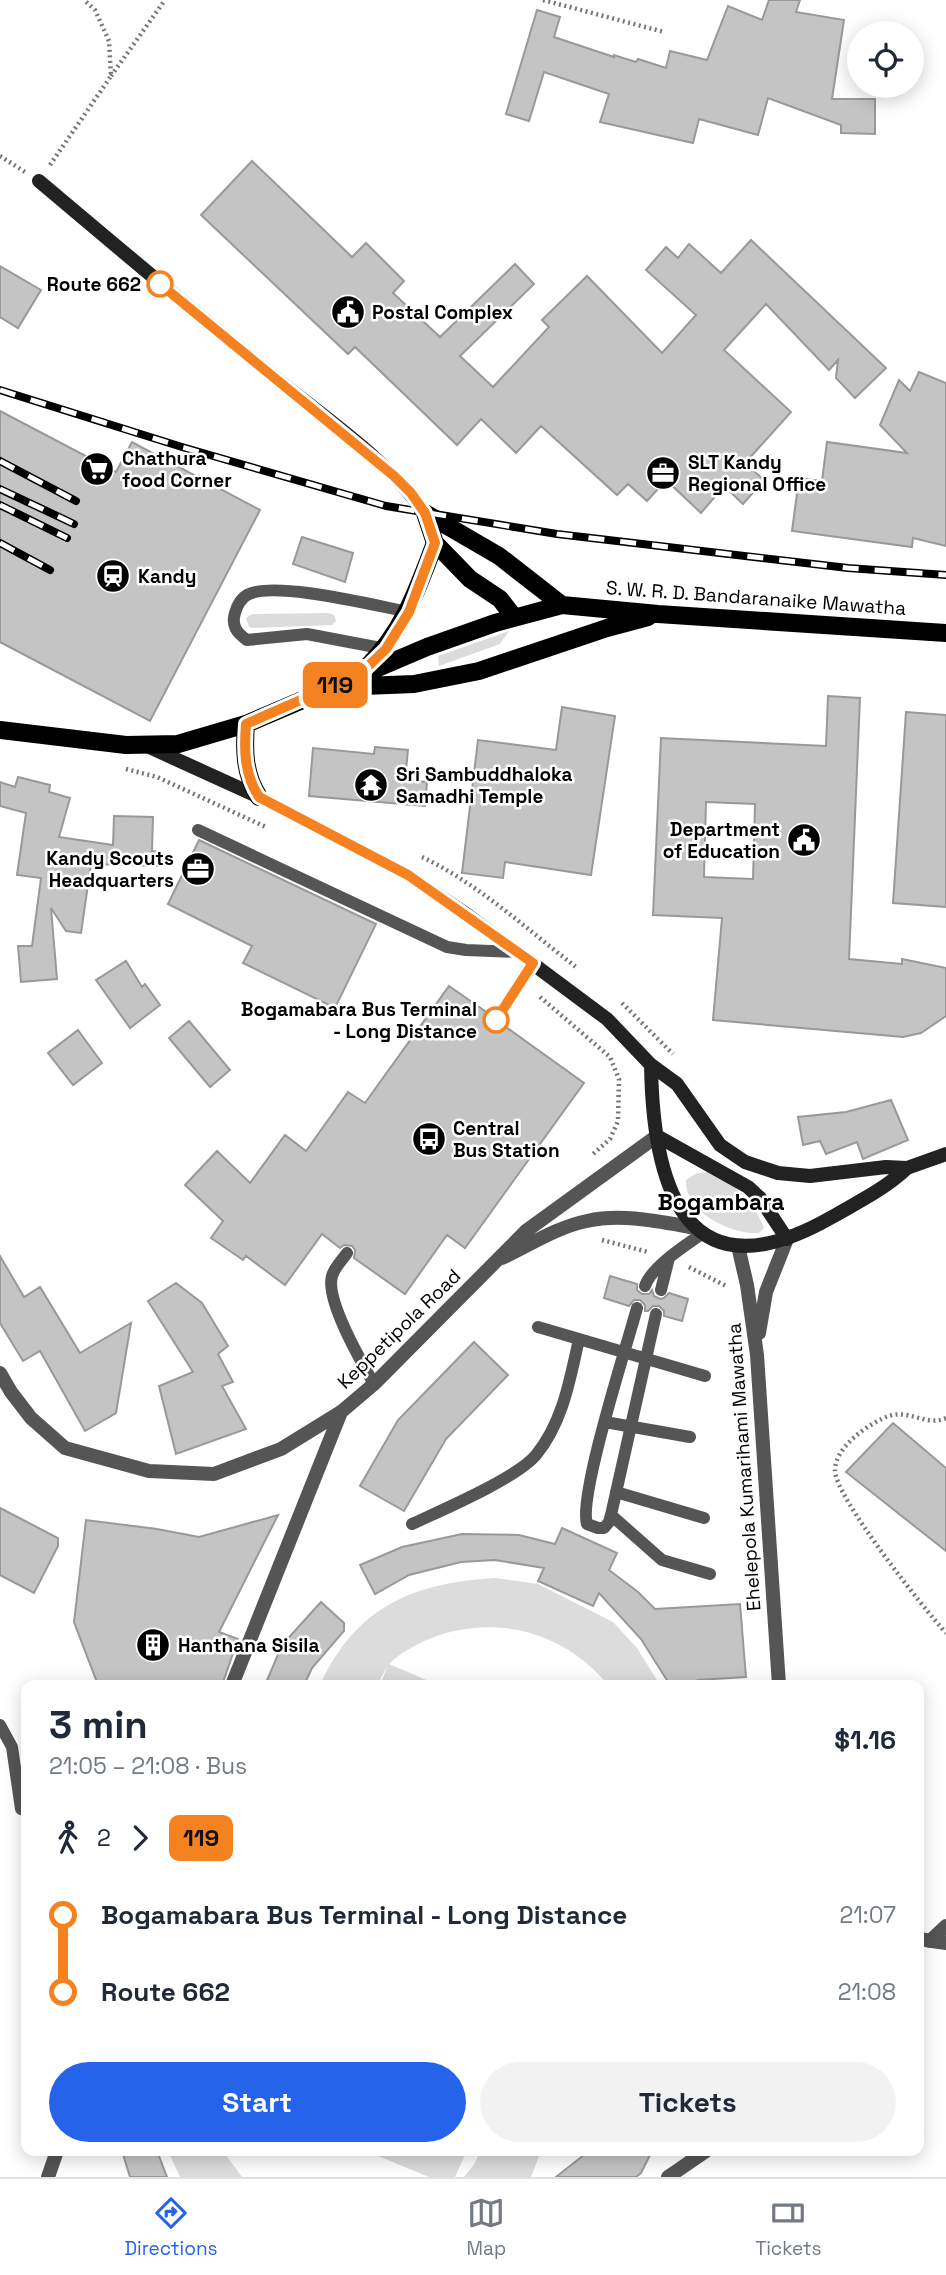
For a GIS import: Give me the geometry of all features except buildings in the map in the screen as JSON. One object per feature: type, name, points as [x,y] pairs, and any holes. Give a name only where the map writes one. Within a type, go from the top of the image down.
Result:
[{"type":"main road","points":[[39,181],[376,460],[411,493],[425,513],[435,543],[470,579],[500,599],[514,617]]},
{"type":"main road","points":[[425,513],[499,556],[562,605]]},
{"type":"main road","points":[[360,674],[386,649],[409,612],[435,543]]},
{"type":"main road","points":[[0,730],[147,746],[178,744],[246,724],[427,647],[514,617],[562,605]]},
{"type":"main road","name":"S. W. R. D. Bandaranaike Mawatha","points":[[562,605],[946,633]]},
{"type":"main road","points":[[328,688],[414,684],[479,671],[607,628],[658,614]]},
{"type":"main road","points":[[246,724],[247,773],[259,797]]},
{"type":"main road","points":[[147,746],[259,797],[408,875],[518,952],[607,1020],[651,1065],[677,1084],[720,1145],[746,1162],[778,1173],[803,1176],[834,1175],[876,1168],[907,1168],[946,1154]]},
{"type":"main road","points":[[651,1065],[651,1093],[657,1136],[671,1195],[688,1220],[725,1245],[761,1246],[787,1239],[808,1230],[892,1182],[907,1168]]},
{"type":"main road","points":[[657,1136],[748,1187],[776,1219],[787,1239]]},
{"type":"street","name":"Keppetipola Road","points":[[0,1373],[31,1418],[65,1448],[149,1471],[214,1474],[281,1449],[341,1412],[374,1384],[505,1249],[657,1136]]},
{"type":"street","name":"Keppetipola Road","points":[[495,1262],[560,1229],[591,1220],[629,1218],[700,1230]]},
{"type":"street","points":[[757,1355],[766,1292],[787,1239]]},
{"type":"street","name":"Ehelepola Kumarihami Mawatha","points":[[738,1246],[747,1285],[757,1355],[779,1680]]},
{"type":"street","points":[[234,1680],[341,1412]]},
{"type":"street","points":[[924,1940],[946,1926]]},
{"type":"street","points":[[924,1940],[946,1943]]},
{"type":"street","points":[[48,2177],[55,2156]]},
{"type":"street","points":[[668,2177],[699,2156]]},
{"type":"lane","points":[[386,649],[307,634],[247,640],[237,633],[233,621],[237,605],[248,594],[275,592],[326,595],[409,612]]},
{"type":"lane","points":[[198,830],[438,944],[466,950],[518,952]]},
{"type":"lane","points":[[496,1020],[533,963]]},
{"type":"lane","points":[[645,1286],[647,1280],[700,1230]]},
{"type":"lane","points":[[347,1252],[331,1277],[333,1292],[344,1330],[374,1384]]},
{"type":"lane","points":[[661,1290],[670,1258]]},
{"type":"lane","points":[[637,1308],[605,1422],[585,1516],[587,1524],[598,1528],[604,1528],[609,1522],[656,1314]]},
{"type":"lane","points":[[538,1327],[705,1376]]},
{"type":"lane","points":[[412,1524],[514,1472],[535,1456],[560,1416],[579,1339]]},
{"type":"lane","points":[[605,1422],[690,1437]]},
{"type":"lane","points":[[617,1492],[704,1518]]},
{"type":"lane","points":[[611,1514],[662,1560],[710,1574]]},
{"type":"lane","points":[[0,1725],[12,1748],[21,1808]]},
{"type":"path","points":[[84,0],[94,10],[109,41],[111,76]]},
{"type":"path","points":[[0,156],[39,181],[165,0]]},
{"type":"path","points":[[542,0],[664,32]]},
{"type":"path","points":[[946,1418],[928,1422],[901,1415],[890,1416],[858,1434],[838,1456],[835,1470],[841,1489],[860,1520],[923,1607],[946,1633]]},
{"type":"shaded area","points":[[252,614],[334,615],[336,621],[332,625],[253,628],[249,627],[246,618]]},
{"type":"shaded area","points":[[509,631],[500,644],[439,666],[438,656]]},
{"type":"shaded area","points":[[709,1172],[736,1188],[749,1201],[764,1228],[759,1233],[748,1233],[724,1226],[701,1211],[693,1202],[687,1192],[686,1180],[697,1173]]},
{"type":"shaded area","points":[[495,1578],[538,1584],[613,1622],[637,1648],[657,1680],[603,1680],[570,1651],[549,1640],[526,1632],[478,1628],[453,1631],[429,1639],[389,1664],[426,1680],[382,1680],[388,1665],[380,1680],[323,1680],[334,1658],[369,1618],[413,1593],[465,1581]]},
{"type":"shaded area","points":[[170,2156],[227,2156],[242,2177],[180,2177]]},
{"type":"shaded area","points":[[378,2156],[465,2156],[455,2177],[429,2177]]},
{"type":"shaded area","points":[[478,2156],[539,2156],[531,2177],[464,2177]]},
{"type":"railway","points":[[0,390],[182,447],[386,506],[557,534],[848,568],[946,575]]},
{"type":"railway","points":[[0,461],[76,501]]},
{"type":"railway","points":[[0,489],[74,524]]},
{"type":"railway","points":[[0,505],[67,538]]},
{"type":"railway","points":[[0,543],[50,570]]},
{"type":"bus line","name":"119","points":[[160,284],[376,460],[411,493],[425,513],[435,543],[409,612],[386,649],[360,674],[246,724],[245,761],[252,787],[259,797],[408,875],[533,963],[496,1020]]},
{"type":"place","name":"Route 662","points":[[160,284]]},
{"type":"place","name":"Postal Complex","points":[[348,312]]},
{"type":"place","name":"Chathura food Corner","points":[[97,469]]},
{"type":"place","name":"SLT Kandy Regional Office","points":[[663,473]]},
{"type":"place","name":"Kandy","points":[[113,576]]},
{"type":"place","name":"Sri Sambuddhaloka Samadhi Temple","points":[[371,785]]},
{"type":"place","name":"Department of Education","points":[[804,840]]},
{"type":"place","name":"Kandy Scouts Headquarters","points":[[198,869]]},
{"type":"place","name":"Bogamabara Bus Terminal - Long Distance","points":[[496,1020]]},
{"type":"place","name":"Central Bus Station","points":[[429,1139]]},
{"type":"place","name":"Hanthana Sisila","points":[[153,1645]]},
{"type":"district","name":"Bogambara","points":[[721,1202]]}]
